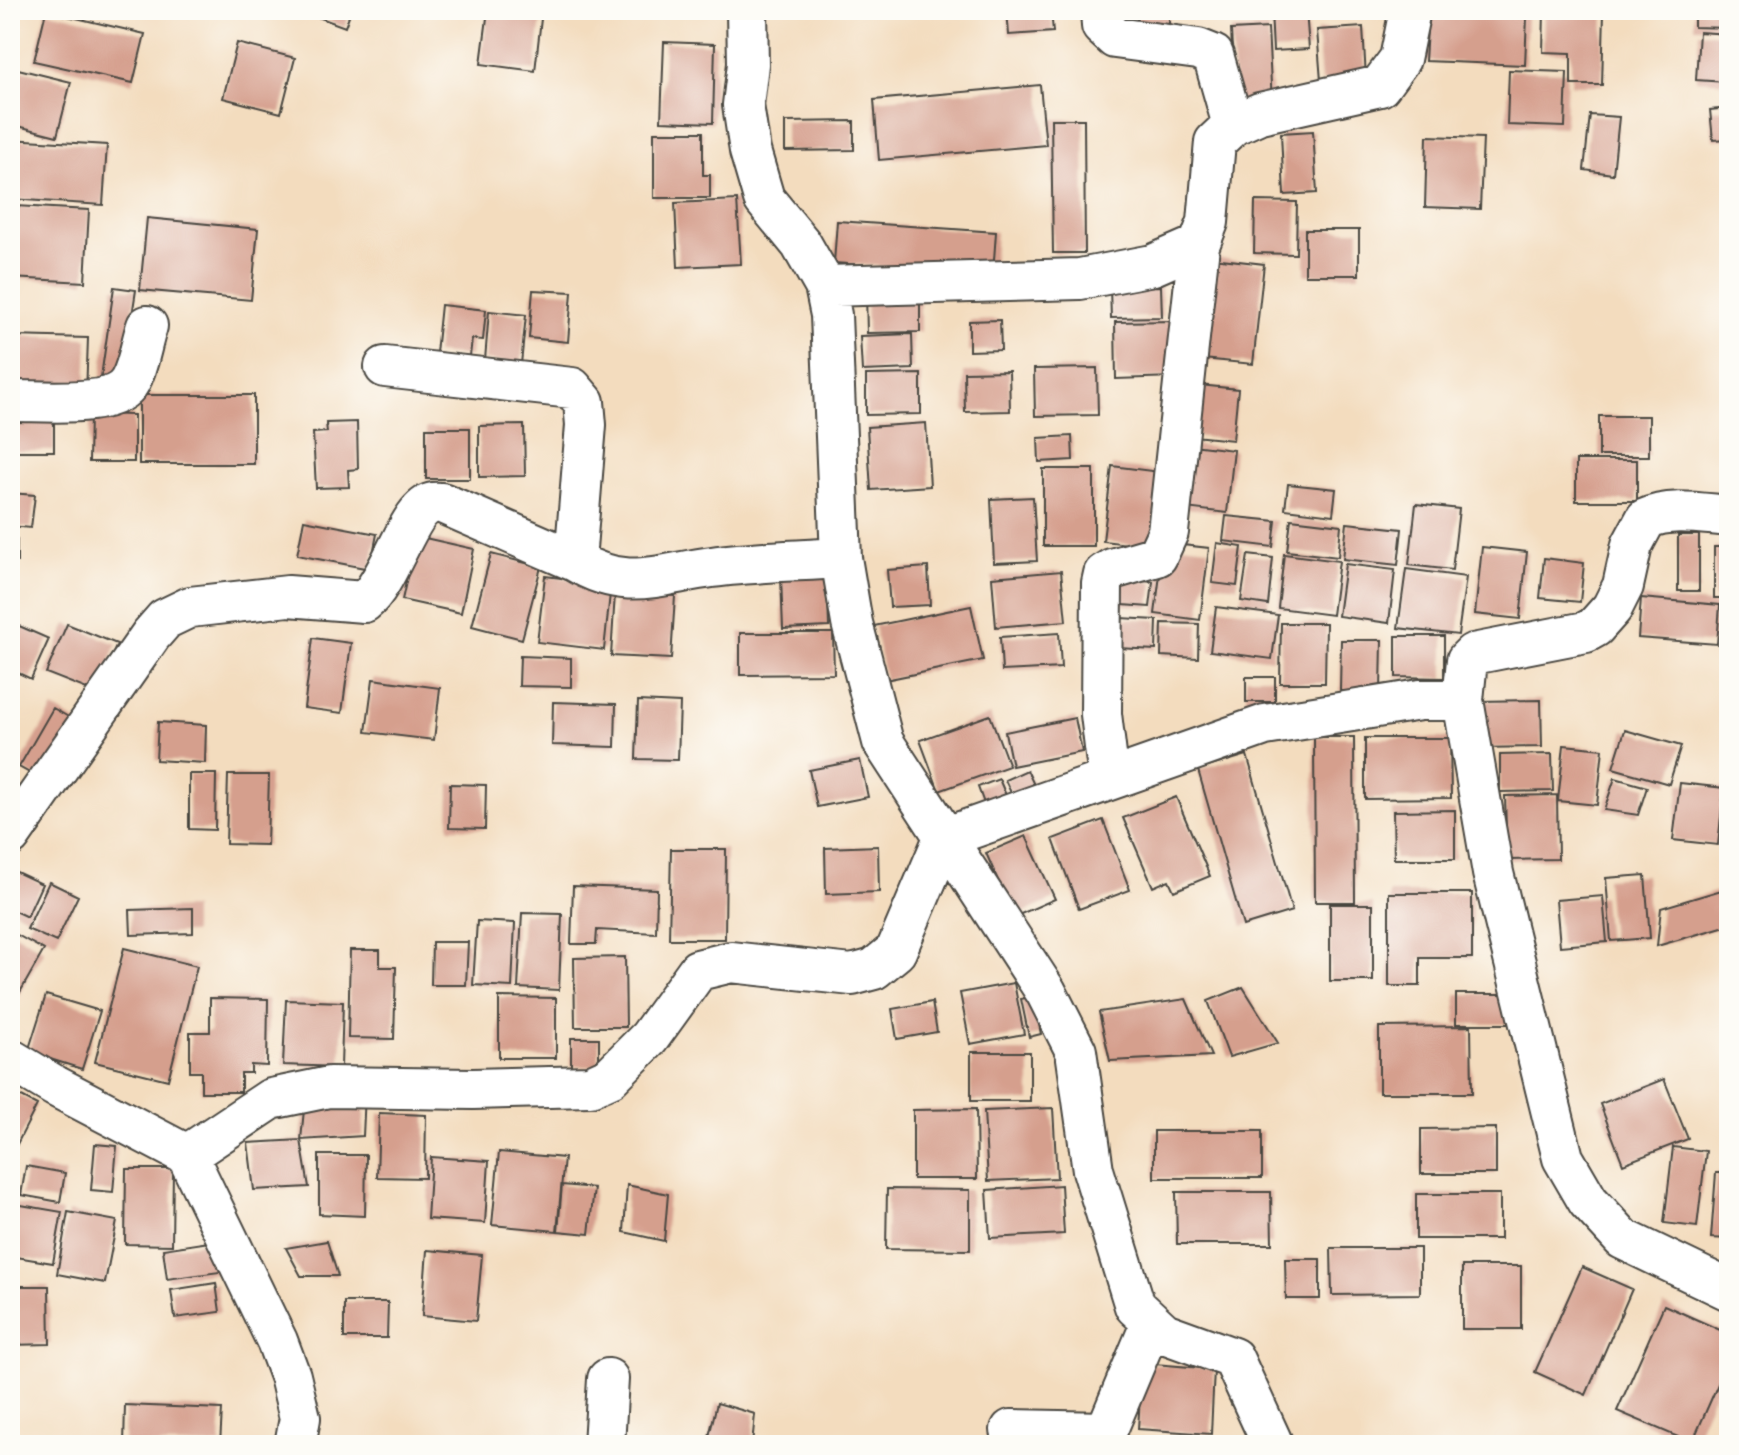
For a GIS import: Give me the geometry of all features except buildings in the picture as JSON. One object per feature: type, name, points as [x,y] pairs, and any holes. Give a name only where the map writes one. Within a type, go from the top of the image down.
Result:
[{"type":"street","points":[[747,10],[748,64],[743,105],[750,151],[764,199],[801,244],[825,286],[832,330],[841,558],[852,623],[883,742],[1046,992],[1076,1051],[1093,1170],[1135,1306],[1164,1333],[1233,1358],[1273,1445]]},
{"type":"street","points":[[1101,10],[1102,26],[1115,38],[1198,49],[1213,55],[1233,125]]},
{"type":"street","points":[[1109,780],[1101,714],[1102,583],[1104,574],[1112,569],[1157,556],[1168,532],[1199,245],[1208,222],[1215,142],[1233,125],[1260,113],[1380,86],[1400,59],[1410,10]]},
{"type":"street","points":[[825,286],[1080,279],[1153,265],[1199,245]]},
{"type":"street","points":[[10,401],[101,400],[118,394],[130,382],[147,326]]},
{"type":"street","points":[[385,367],[572,388],[584,402],[586,425],[575,561]]},
{"type":"street","points":[[10,836],[165,619],[190,607],[288,596],[364,602],[375,594],[413,521],[431,503],[442,503],[588,569],[615,577],[645,580],[711,567],[841,558]]},
{"type":"street","points":[[1729,516],[1684,512],[1646,519],[1632,545],[1623,586],[1602,621],[1586,632],[1473,654],[1467,660],[1463,700],[1493,873],[1563,1158],[1588,1201],[1623,1239],[1729,1290]]},
{"type":"street","points":[[187,1155],[271,1099],[329,1087],[473,1089],[590,1086],[610,1077],[649,1038],[698,970],[731,962],[852,975],[874,969],[896,951],[944,838],[1265,725],[1420,700],[1463,700]]},
{"type":"street","points":[[10,1059],[187,1155],[277,1341],[290,1376],[300,1418],[295,1445]]},
{"type":"street","points":[[1011,1430],[1065,1438],[1106,1432],[1152,1322]]},
{"type":"street","points":[[604,1445],[608,1379]]}]
